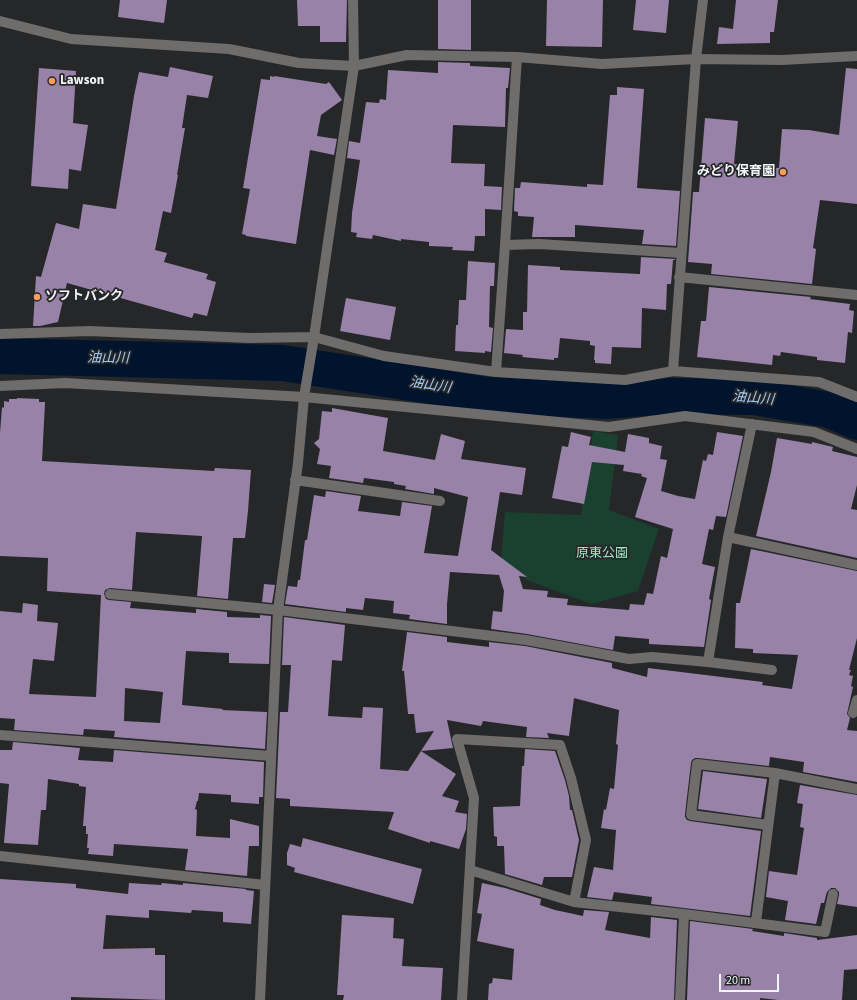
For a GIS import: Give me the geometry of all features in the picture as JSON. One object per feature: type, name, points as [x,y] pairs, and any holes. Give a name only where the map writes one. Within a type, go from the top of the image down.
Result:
[{"type":"street","points":[[260,1000],[278,610],[296,480],[304,397],[354,66],[353,0]]},
{"type":"street","points":[[673,371],[696,59],[703,0]]},
{"type":"street","points":[[0,21],[71,39],[230,49],[299,63],[354,66],[407,55],[517,57],[602,64],[696,59],[782,60],[857,56]]},
{"type":"street","points":[[496,372],[517,57]]},
{"type":"street","points":[[505,245],[539,244],[681,253]]},
{"type":"street","points":[[679,277],[857,295]]},
{"type":"street","points":[[0,334],[89,331],[250,338],[314,337],[384,356],[496,372],[625,380],[673,371],[819,382],[857,397]]},
{"type":"street","points":[[0,386],[65,383],[304,397],[610,427],[685,416],[814,432],[857,449]]},
{"type":"street","points":[[708,662],[728,537],[752,424]]},
{"type":"street","points":[[296,480],[440,501]]},
{"type":"street","points":[[728,537],[857,565]]},
{"type":"street","points":[[110,594],[278,610],[526,640],[629,660],[652,657],[772,670]]},
{"type":"street","points":[[853,713],[857,700]]},
{"type":"street","points":[[0,735],[271,756]]},
{"type":"street","points":[[462,1000],[474,798],[457,739],[560,745],[571,778],[586,840],[574,902]]},
{"type":"street","points":[[768,825],[691,815],[697,764],[775,773],[857,789]]},
{"type":"street","points":[[756,922],[775,773]]},
{"type":"street","points":[[0,856],[266,884]]},
{"type":"street","points":[[470,870],[574,902],[756,922],[825,932],[833,894]]},
{"type":"street","points":[[680,1000],[684,914]]},
{"type":"green space","name":"原東公園","points":[[593,431],[618,435],[609,510],[659,529],[638,591],[591,604],[527,580],[501,560],[505,512],[581,515]]},
{"type":"building","points":[[120,0],[167,0],[164,23],[118,17]]},
{"type":"building","points":[[297,0],[347,0],[346,42],[320,42],[320,26],[298,26]]},
{"type":"building","points":[[438,0],[471,0],[471,50],[438,49]]},
{"type":"building","points":[[547,0],[603,0],[602,47],[546,46]]},
{"type":"building","points":[[636,0],[669,0],[666,33],[633,30]]},
{"type":"building","points":[[736,0],[778,0],[774,32],[770,32],[770,43],[717,44],[719,27],[733,29]]},
{"type":"building","points":[[438,62],[470,63],[470,66],[510,68],[508,88],[506,88],[505,127],[453,125],[451,163],[485,164],[484,186],[502,187],[501,210],[485,209],[485,236],[475,236],[474,251],[452,250],[453,247],[429,246],[429,242],[401,239],[401,241],[373,235],[372,239],[356,237],[357,233],[351,232],[352,213],[360,160],[347,158],[349,141],[360,143],[366,102],[379,103],[380,99],[386,100],[388,70],[438,73]]},
{"type":"building","points":[[170,67],[213,76],[208,98],[187,95],[182,128],[185,128],[171,213],[163,211],[155,250],[167,253],[164,262],[208,274],[206,279],[216,282],[207,316],[194,313],[192,318],[67,283],[58,322],[33,326],[36,276],[41,277],[56,223],[79,229],[83,204],[116,209],[139,72],[168,77]]},
{"type":"building","points":[[39,68],[76,71],[73,123],[88,125],[81,171],[69,169],[68,189],[31,186]]},
{"type":"building","points":[[846,68],[857,69],[857,204],[820,200],[813,248],[816,249],[812,284],[711,274],[712,264],[688,262],[693,192],[699,192],[705,118],[738,121],[734,164],[779,168],[782,129],[809,130],[839,135]]},
{"type":"building","points":[[270,76],[326,84],[329,82],[342,100],[321,115],[317,136],[337,139],[334,155],[310,150],[296,244],[246,236],[242,234],[250,189],[243,188],[261,79],[270,80]]},
{"type":"building","points":[[617,87],[644,89],[637,188],[680,191],[676,246],[642,244],[644,230],[575,225],[575,237],[532,237],[534,217],[518,216],[518,212],[514,211],[515,188],[520,188],[521,182],[587,187],[587,184],[603,185],[610,95],[617,95]]},
{"type":"building","points":[[641,257],[675,260],[673,260],[671,284],[667,284],[666,310],[642,308],[641,348],[612,347],[611,364],[595,363],[595,346],[590,345],[590,341],[560,338],[558,358],[554,358],[554,360],[522,357],[523,355],[504,353],[506,329],[523,330],[523,312],[527,312],[528,265],[560,267],[560,270],[640,274]]},
{"type":"building","points":[[468,261],[495,263],[494,286],[490,286],[489,327],[493,328],[491,352],[455,351],[459,300],[466,300]]},
{"type":"building","points":[[709,287],[811,297],[810,299],[850,304],[849,310],[854,311],[852,333],[848,332],[845,363],[817,360],[817,357],[781,352],[780,356],[773,355],[772,365],[697,357],[701,321],[706,321]]},
{"type":"building","points":[[346,298],[396,307],[390,340],[340,331]]},
{"type":"building","points":[[9,399],[39,399],[39,402],[45,402],[42,461],[214,471],[215,468],[251,470],[245,538],[233,538],[228,599],[197,596],[202,536],[136,532],[132,590],[110,588],[105,590],[104,594],[106,599],[109,600],[131,602],[130,608],[196,613],[196,609],[227,612],[227,617],[260,618],[260,615],[271,616],[269,664],[229,663],[229,653],[186,651],[182,705],[223,709],[222,710],[267,712],[265,749],[114,737],[115,731],[84,729],[83,735],[14,730],[15,719],[0,718],[0,611],[22,613],[23,603],[38,605],[37,621],[58,623],[54,661],[33,659],[29,694],[96,697],[101,595],[47,591],[48,558],[0,556],[0,433],[2,407],[4,408],[4,401],[9,402]],"holes":[[[125,688],[163,692],[160,723],[124,721]]]},
{"type":"building","points":[[332,408],[388,418],[383,451],[435,460],[441,434],[465,441],[461,459],[526,468],[522,495],[500,492],[491,550],[527,577],[519,576],[523,589],[548,591],[547,597],[568,599],[567,605],[629,610],[630,604],[644,605],[647,593],[653,594],[661,556],[667,558],[673,529],[635,517],[647,478],[641,476],[642,474],[623,471],[624,465],[592,462],[584,504],[552,498],[562,446],[568,447],[571,432],[591,437],[589,445],[625,452],[628,434],[649,438],[649,443],[662,446],[660,459],[667,460],[661,491],[695,499],[703,460],[706,461],[708,454],[713,455],[717,432],[743,436],[726,517],[716,516],[713,530],[709,529],[702,564],[715,567],[709,599],[711,600],[704,647],[649,644],[649,639],[615,636],[613,650],[491,629],[493,611],[502,612],[504,591],[499,575],[450,572],[447,624],[409,619],[410,615],[393,613],[394,601],[365,598],[363,610],[346,608],[346,612],[285,604],[288,586],[297,587],[298,580],[300,580],[305,540],[307,540],[314,495],[325,497],[326,491],[361,496],[358,511],[400,516],[402,502],[432,506],[424,553],[458,556],[468,497],[434,488],[434,494],[405,489],[406,486],[394,484],[394,482],[364,478],[363,483],[329,478],[331,466],[317,464],[320,449],[314,443],[319,439],[322,411],[332,412]]},
{"type":"building","points":[[777,438],[812,444],[812,442],[833,447],[832,451],[857,457],[857,485],[851,509],[857,510],[857,558],[756,536],[771,472]]},
{"type":"building","points":[[751,549],[857,571],[857,638],[849,670],[851,670],[849,675],[853,676],[851,686],[853,687],[847,714],[850,718],[847,730],[857,731],[857,782],[803,772],[804,762],[770,757],[769,766],[698,758],[692,760],[685,814],[687,820],[761,831],[750,916],[651,904],[652,897],[614,892],[612,900],[587,897],[594,867],[613,870],[616,830],[601,828],[604,809],[606,810],[610,788],[614,789],[618,745],[616,744],[619,710],[574,698],[569,736],[547,733],[549,738],[526,737],[527,727],[483,721],[481,726],[447,720],[453,748],[421,751],[434,731],[416,733],[414,714],[408,714],[404,671],[402,671],[407,632],[447,637],[447,642],[489,647],[489,642],[525,646],[612,663],[612,668],[647,677],[648,668],[763,682],[762,685],[792,689],[798,655],[753,653],[753,649],[735,648],[736,603],[740,603]]},
{"type":"building","points":[[264,584],[275,585],[272,603],[262,602]]},
{"type":"building","points":[[284,617],[345,625],[342,661],[332,660],[328,716],[362,718],[363,707],[383,708],[380,769],[408,771],[421,751],[456,774],[442,796],[459,801],[455,812],[467,814],[466,829],[459,849],[430,841],[430,843],[388,829],[394,812],[290,806],[290,799],[276,798],[280,712],[288,712],[291,665],[282,665]]},
{"type":"building","points":[[13,742],[80,748],[78,760],[113,762],[114,750],[264,762],[263,797],[259,797],[259,804],[231,802],[231,795],[199,793],[195,809],[197,810],[196,836],[230,838],[230,819],[259,826],[259,846],[249,846],[247,876],[185,870],[188,849],[114,844],[113,856],[88,854],[88,834],[86,834],[86,826],[83,826],[86,787],[79,786],[79,784],[48,779],[46,810],[41,810],[38,845],[4,843],[9,784],[0,783],[0,750],[12,750]]},
{"type":"building","points":[[525,749],[555,751],[565,780],[569,796],[570,810],[572,810],[579,840],[572,877],[544,877],[542,885],[505,874],[504,846],[497,846],[497,837],[494,836],[493,807],[520,806],[522,766],[524,766]]},
{"type":"building","points":[[703,771],[767,779],[761,818],[698,809]]},
{"type":"building","points":[[800,785],[857,795],[857,907],[837,904],[839,892],[835,888],[831,888],[827,892],[824,903],[821,903],[816,924],[785,920],[788,901],[766,897],[769,871],[797,875],[804,828],[800,827],[803,804],[797,803]]},
{"type":"building","points":[[303,838],[422,869],[413,904],[294,872],[295,868],[287,865],[287,853],[290,844],[301,847]]},
{"type":"building","points":[[0,879],[76,884],[76,888],[128,894],[129,883],[161,885],[162,883],[183,885],[183,883],[246,889],[254,891],[251,924],[223,922],[223,912],[192,910],[191,913],[149,910],[149,918],[106,915],[103,949],[155,948],[155,955],[165,955],[165,1000],[71,997],[71,1000],[0,1000]]},
{"type":"building","points":[[482,883],[541,899],[540,905],[555,910],[583,916],[584,910],[609,912],[605,930],[650,938],[651,917],[677,920],[674,1000],[488,1000],[489,984],[492,983],[493,978],[512,980],[514,949],[477,941],[482,914],[477,913]]},
{"type":"building","points":[[342,915],[394,918],[393,938],[404,939],[402,966],[443,968],[441,1000],[343,1000],[344,995],[337,995]]},
{"type":"building","points":[[690,921],[753,929],[752,931],[784,936],[784,933],[817,938],[817,940],[857,935],[857,969],[844,970],[842,1000],[778,1000],[760,998],[760,1000],[687,1000]]},
{"type":"waterway","name":"油山川","points":[[0,356],[283,363],[488,395],[605,401],[671,396],[755,397],[829,410],[857,422]]},
{"type":"place","name":"Lawson","points":[[52,81]]},
{"type":"place","name":"みどり保育園","points":[[783,172]]},
{"type":"place","name":"ソフトバンク","points":[[37,297]]}]
